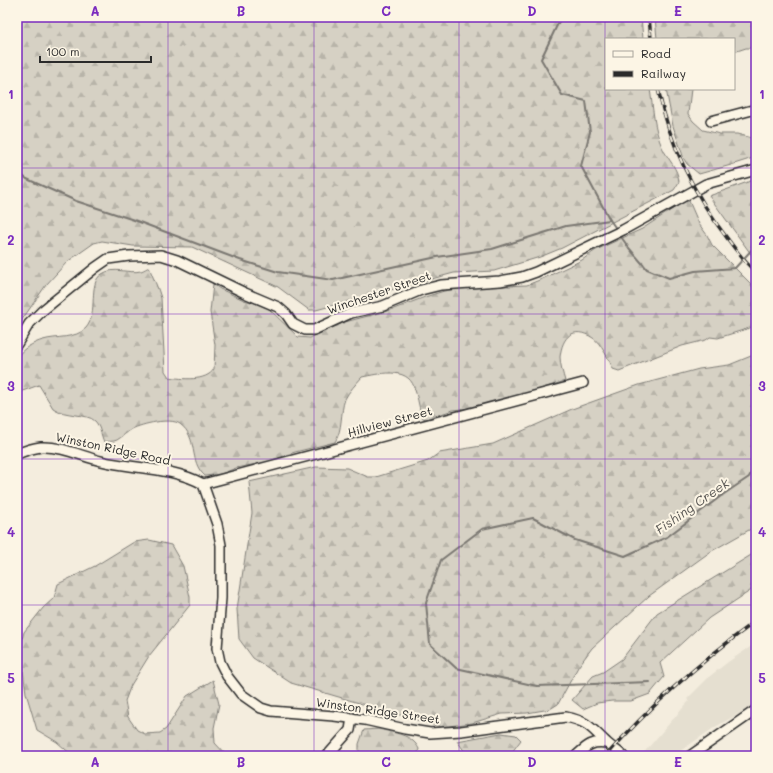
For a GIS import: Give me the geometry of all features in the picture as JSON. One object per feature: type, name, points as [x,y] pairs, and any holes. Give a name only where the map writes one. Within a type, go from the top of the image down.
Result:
[{"type":"street","points":[[711,121],[756,109]]},
{"type":"street","name":"Winchester Street","points":[[17,344],[29,324],[42,311],[108,259],[129,256],[161,255],[177,260],[245,293],[278,307],[286,314],[293,324],[298,327],[305,330],[314,330],[351,313],[383,306],[421,290],[440,285],[500,280],[522,277],[536,272],[619,232],[706,184],[756,170]]},
{"type":"street","name":"Hillview Street","points":[[202,484],[583,383]]},
{"type":"street","name":"Winston Ridge Road","points":[[17,454],[40,447],[62,449],[102,461],[161,471],[191,478],[202,484]]},
{"type":"street","name":"Winston Ridge Street","points":[[202,484],[217,524],[221,545],[221,598],[217,648],[220,662],[227,676],[241,694],[261,708],[271,711],[352,718],[430,733],[462,731],[566,717],[579,719],[590,725],[606,743],[624,756]]},
{"type":"street","points":[[690,756],[756,710]]},
{"type":"street","points":[[327,756],[350,730],[352,718]]},
{"type":"street","points":[[576,756],[592,743],[606,743]]},
{"type":"shaded area","points":[[756,643],[756,704],[715,727],[673,756],[641,756],[689,701],[687,699],[710,676]]},
{"type":"green space","points":[[17,17],[641,17],[643,38],[605,38],[605,90],[650,90],[659,140],[664,152],[677,172],[679,182],[674,190],[562,248],[540,257],[494,271],[454,273],[316,310],[309,310],[278,287],[192,247],[133,246],[102,241],[94,243],[67,262],[46,285],[17,327]]},
{"type":"green space","points":[[655,17],[756,17],[756,48],[746,48],[735,52],[735,38],[657,38]]},
{"type":"green space","points":[[666,90],[691,90],[688,114],[693,121],[703,130],[720,134],[737,134],[756,139],[756,157],[699,174],[687,164],[684,159],[673,126]]},
{"type":"green space","points":[[756,179],[756,261],[709,196]]},
{"type":"green space","points":[[685,201],[689,201],[699,224],[712,245],[756,289],[756,326],[718,338],[710,337],[706,340],[682,346],[619,371],[613,369],[610,361],[596,340],[586,334],[574,333],[566,339],[561,350],[560,360],[565,381],[487,406],[453,410],[426,419],[421,415],[414,387],[410,380],[405,376],[384,373],[362,377],[345,399],[338,437],[335,442],[295,452],[267,462],[236,468],[221,474],[205,476],[197,464],[190,436],[180,424],[170,421],[163,421],[142,425],[132,429],[117,440],[104,442],[95,421],[87,417],[64,413],[53,408],[39,385],[17,393],[16,367],[18,356],[28,347],[43,340],[71,336],[82,332],[90,322],[95,284],[102,274],[107,272],[116,270],[136,272],[149,267],[161,298],[165,371],[169,377],[193,379],[205,376],[214,369],[215,345],[210,312],[213,284],[220,289],[244,300],[262,305],[269,309],[298,337],[310,338],[345,322],[391,310],[444,291],[459,288],[527,285],[582,260],[596,250],[642,229]]},
{"type":"green space","points":[[756,354],[756,526],[710,552],[649,596],[592,648],[578,667],[558,704],[550,709],[527,713],[502,714],[472,723],[441,727],[291,683],[253,658],[239,639],[237,609],[252,513],[249,482],[316,467],[347,468],[368,477],[376,477],[428,461],[439,453],[493,444],[572,409],[639,385],[699,369],[729,365]]},
{"type":"green space","points":[[149,540],[171,545],[183,566],[190,597],[190,605],[149,656],[131,685],[125,701],[128,717],[137,730],[145,734],[160,733],[166,729],[187,696],[213,680],[219,704],[214,728],[215,743],[227,756],[73,756],[57,742],[37,730],[26,693],[20,647],[24,632],[43,608],[54,598],[58,584],[95,566],[134,542]]},
{"type":"green space","points":[[756,552],[756,584],[750,591],[709,618],[660,663],[664,677],[650,694],[631,701],[597,703],[583,709],[572,700],[593,676],[603,672],[622,659],[657,613]]},
{"type":"green space","points":[[379,729],[402,735],[412,740],[419,749],[417,756],[359,756],[359,744],[364,730]]},
{"type":"green space","points":[[501,733],[516,735],[521,740],[509,756],[468,756],[457,741]]},
{"type":"waterway","name":"Fishing Creek","points":[[561,17],[541,59],[562,95],[586,101],[590,132],[581,166],[617,230]]},
{"type":"waterway","points":[[17,172],[27,179],[76,201],[134,220],[240,260],[278,272],[333,280],[437,257],[492,249],[566,226],[610,220]]},
{"type":"waterway","name":"Fishing Creek","points":[[619,234],[647,269],[669,278],[695,271],[735,268],[756,245]]},
{"type":"waterway","name":"Fishing Creek","points":[[650,682],[537,686],[456,668],[430,644],[426,603],[441,560],[482,529],[533,518],[575,540],[625,556],[667,537],[721,496],[749,477],[756,464]]},
{"type":"railway","points":[[649,17],[651,38]]},
{"type":"railway","points":[[658,90],[669,130],[685,170],[695,189],[717,225],[742,258],[756,272]]},
{"type":"railway","points":[[606,756],[623,737],[677,684],[756,621]]}]
